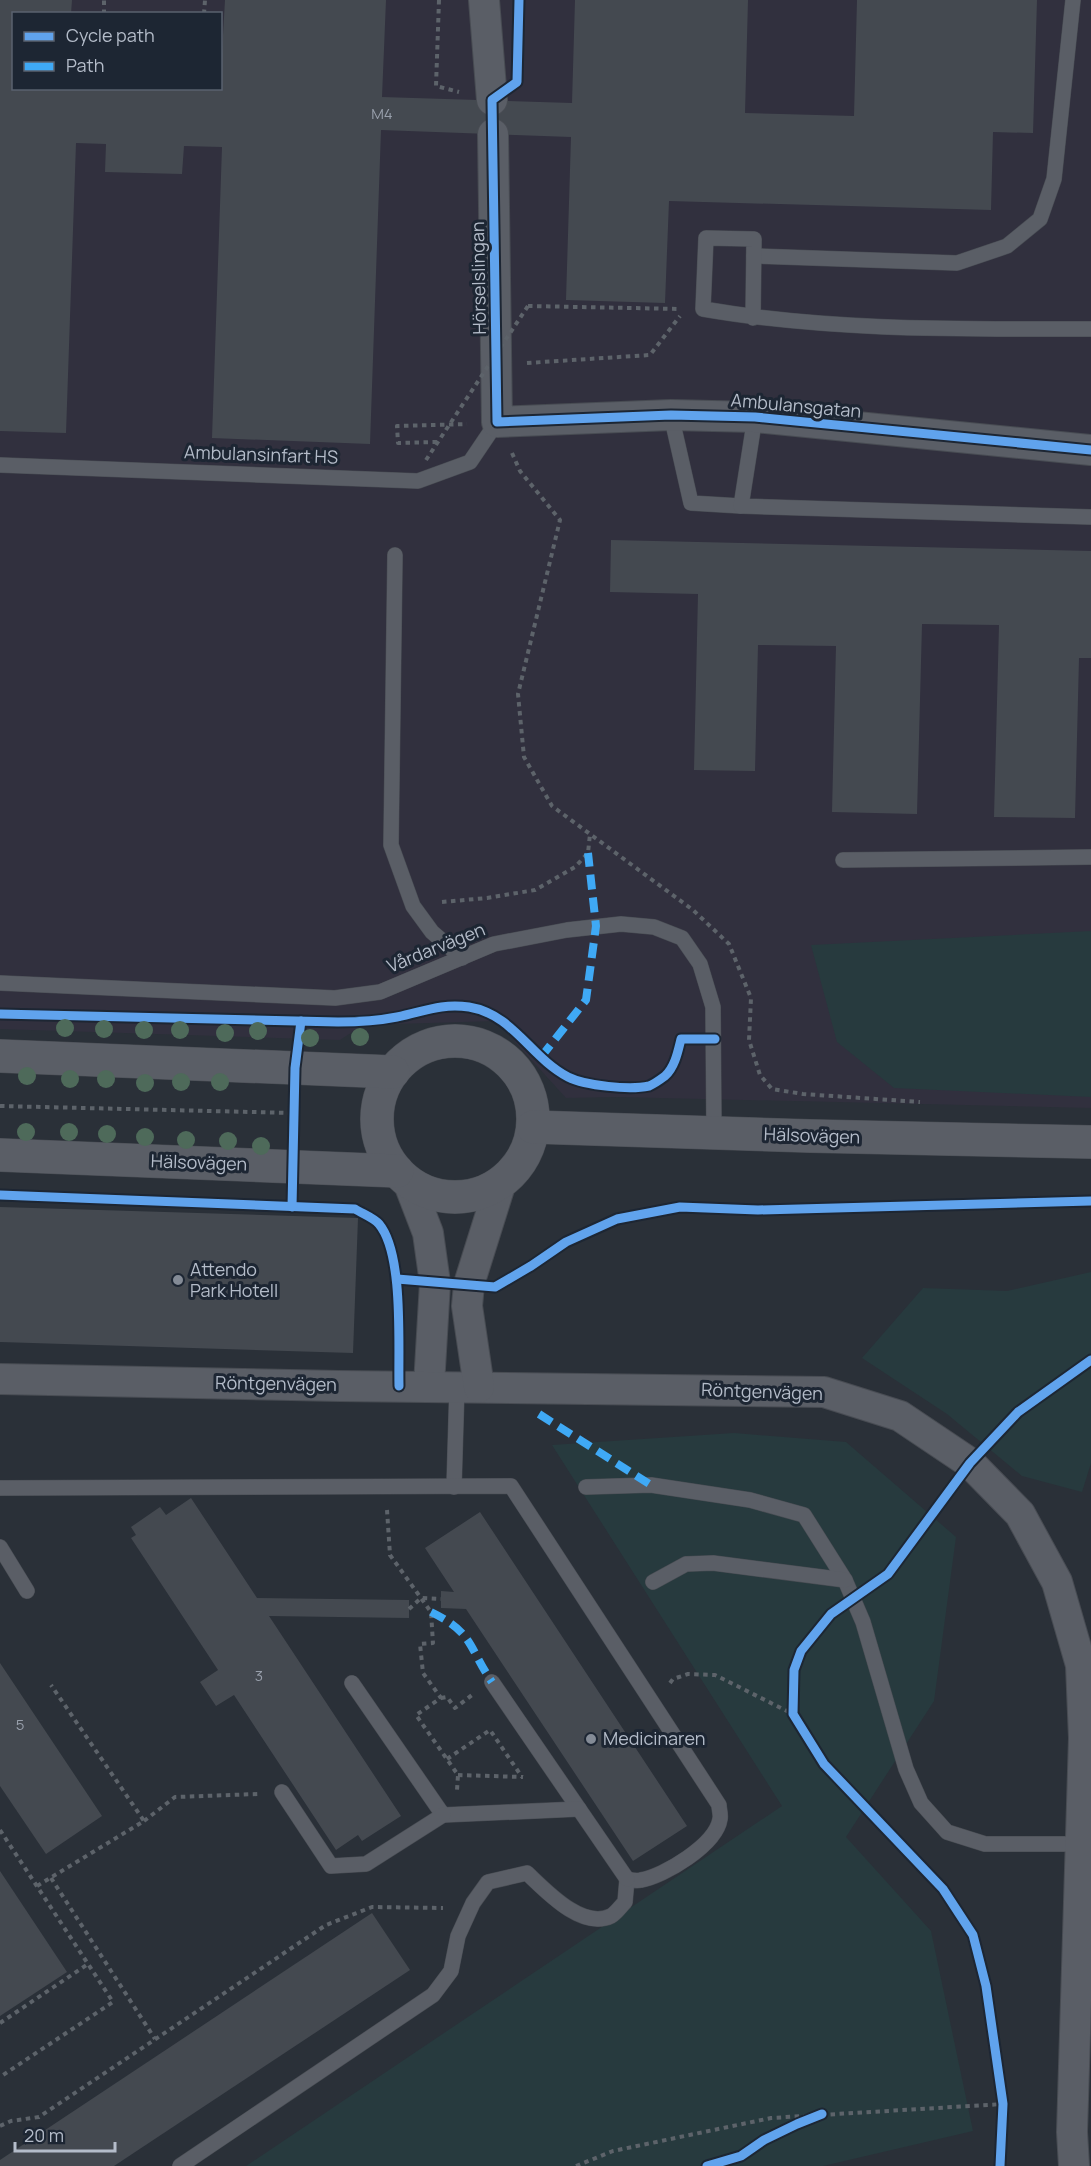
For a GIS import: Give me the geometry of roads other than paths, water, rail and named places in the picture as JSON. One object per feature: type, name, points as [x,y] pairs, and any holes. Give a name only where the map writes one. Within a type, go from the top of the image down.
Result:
[{"type":"street","points":[[484,0],[492,100]]},
{"type":"street","name":"Hörselslingan","points":[[493,134],[497,422]]},
{"type":"street","name":"Ambulansgatan","points":[[497,422],[671,415],[755,417],[1091,450]]},
{"type":"street","points":[[402,1176],[430,1193],[454,1197],[479,1193],[501,1182],[517,1167],[528,1148],[533,1127],[532,1105],[525,1083],[512,1065],[495,1051],[473,1043],[451,1041],[429,1046],[409,1056],[393,1072],[383,1090],[378,1111],[378,1133],[385,1153],[402,1176],[428,1233],[455,1386]]},
{"type":"street","points":[[0,1056],[393,1072]]},
{"type":"street","name":"Hälsovägen","points":[[533,1127],[1091,1142]]},
{"type":"street","name":"Hälsovägen","points":[[0,1155],[292,1166],[402,1176]]},
{"type":"street","points":[[455,1386],[469,1284],[501,1182]]},
{"type":"street","name":"Röntgenvägen","points":[[5,1381],[824,1392],[900,1416],[970,1463],[1020,1514],[1057,1582],[1081,1665],[1084,1738],[1072,2132],[1074,2166]]},
{"type":"lane","points":[[754,256],[957,263],[1007,246],[1040,219],[1054,179],[1073,0]]},
{"type":"lane","points":[[753,318],[754,239],[706,238],[703,309],[753,318],[930,328],[1091,329]]},
{"type":"lane","points":[[671,415],[691,503],[1091,517]]},
{"type":"lane","points":[[741,506],[755,417]]},
{"type":"lane","name":"Ambulansinfart HS","points":[[0,465],[418,481],[470,462],[497,422]]},
{"type":"lane","points":[[395,555],[391,845],[413,906],[432,932],[462,958]]},
{"type":"lane","points":[[843,860],[1091,857]]},
{"type":"lane","name":"Vårdarvägen","points":[[0,983],[335,998],[380,992],[494,944],[567,930],[621,924],[654,927],[682,939],[700,964],[713,1007],[714,1133]]},
{"type":"lane","points":[[454,1487],[455,1386]]},
{"type":"lane","points":[[586,1487],[651,1485],[750,1500],[804,1515],[845,1580],[864,1622],[906,1769],[921,1803],[948,1832],[985,1844],[1081,1844]]},
{"type":"lane","points":[[0,1488],[511,1486],[719,1805],[720,1819],[715,1832],[704,1845],[668,1870],[640,1881],[627,1879]]},
{"type":"lane","points":[[0,1547],[27,1590]]},
{"type":"lane","points":[[653,1582],[686,1564],[713,1563],[845,1580]]},
{"type":"lane","points":[[180,2166],[433,1995],[451,1971],[458,1936],[471,1908],[488,1882],[527,1873],[560,1904],[591,1919],[611,1916],[625,1902],[627,1879],[492,1682]]},
{"type":"lane","points":[[352,1683],[449,1815]]},
{"type":"lane","points":[[282,1792],[331,1866],[366,1864],[449,1815],[579,1809]]},
{"type":"place","name":"Attendo Park Hotell","points":[[178,1280]]},
{"type":"place","name":"Medicinaren","points":[[591,1739]]}]
